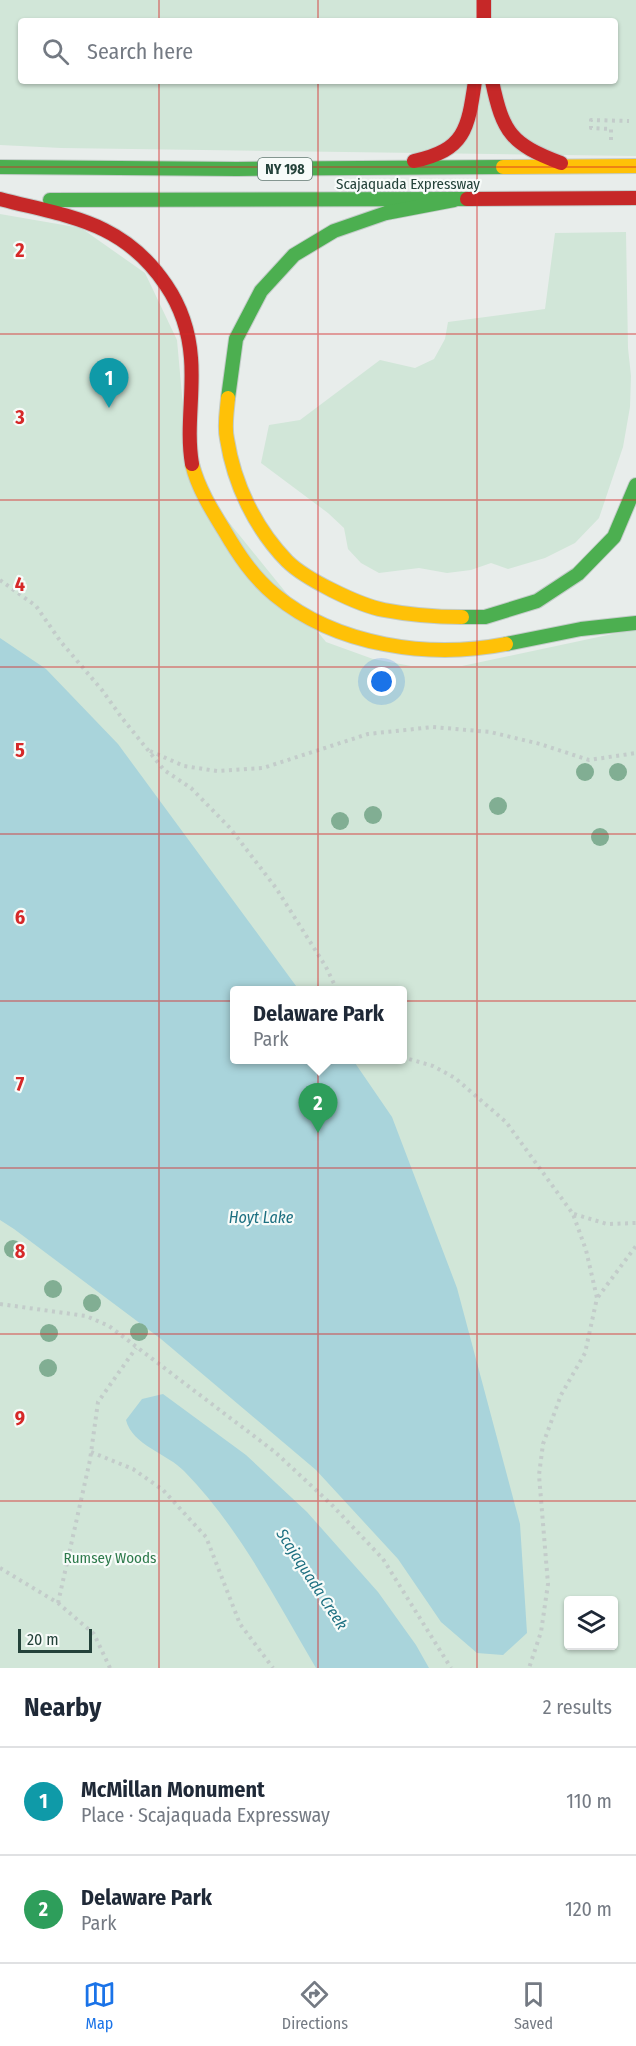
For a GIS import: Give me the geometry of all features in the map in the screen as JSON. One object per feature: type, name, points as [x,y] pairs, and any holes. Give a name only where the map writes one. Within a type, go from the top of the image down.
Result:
[{"type":"highway","points":[[484,0],[484,18]]},
{"type":"highway","points":[[394,168],[442,153],[456,142],[464,131],[470,116],[475,84]]},
{"type":"highway","points":[[493,84],[498,111],[507,130],[520,146],[571,167]]},
{"type":"highway","name":"Scajaquada Expressway","points":[[0,167],[123,169],[636,166]]},
{"type":"highway","name":"Scajaquada Expressway","points":[[0,199],[60,201],[636,198]]},
{"type":"highway","points":[[0,199],[103,227],[138,251],[162,281],[181,312],[189,345],[192,384],[191,458],[199,484],[236,551],[260,581],[286,603],[325,626],[367,639],[416,649],[456,650],[506,644],[595,625],[636,623]]},
{"type":"highway","points":[[454,200],[386,213],[334,231],[294,255],[261,291],[236,339],[228,394],[226,437],[236,481],[260,526],[288,562],[334,592],[383,610],[437,617],[485,616],[537,601],[578,574],[614,537],[636,485]]},
{"type":"path","points":[[611,129],[591,128],[591,120],[629,121]]},
{"type":"path","points":[[0,580],[36,606],[61,642],[102,690],[164,770],[192,788],[230,828],[276,888],[326,967],[335,986]]},
{"type":"path","points":[[147,749],[184,766],[217,771],[263,768],[368,734],[433,727],[490,732],[540,744],[589,760],[636,753]]},
{"type":"path","points":[[407,1059],[433,1066],[455,1078],[506,1122],[573,1214],[586,1250],[597,1298]]},
{"type":"path","points":[[573,1214],[607,1224],[636,1223]]},
{"type":"path","points":[[529,1668],[541,1632],[548,1584],[539,1474],[543,1444],[561,1395],[585,1353],[597,1298],[636,1246]]},
{"type":"path","points":[[0,1304],[86,1316],[109,1326],[276,1452],[331,1504],[383,1559],[451,1668]]},
{"type":"path","points":[[58,1603],[91,1452],[98,1402],[136,1348]]},
{"type":"path","points":[[91,1452],[133,1469],[163,1490],[206,1537],[240,1624],[273,1668]]},
{"type":"path","points":[[0,1568],[58,1603],[94,1634],[110,1668]]},
{"type":"green space","points":[[0,0],[636,0],[636,156],[61,148],[0,145]]},
{"type":"green space","name":"Rumsey Woods","points":[[0,214],[81,228],[145,273],[177,340],[189,473],[326,642],[373,659],[411,666],[462,666],[636,629],[636,1668],[0,1668]]},
{"type":"green space","points":[[626,232],[630,407],[623,447],[599,518],[575,543],[545,558],[508,569],[491,563],[471,570],[447,573],[419,568],[379,573],[361,563],[348,549],[344,528],[328,513],[261,463],[269,425],[300,420],[380,360],[415,368],[434,359],[445,339],[448,322],[545,309],[555,233]]},
{"type":"water","name":"Hoyt Lake","points":[[0,638],[46,669],[118,744],[296,986],[230,986],[230,1064],[356,1064],[392,1117],[457,1288],[520,1524],[527,1633],[503,1655],[477,1653],[441,1622],[398,1559],[316,1470],[161,1339],[0,1220]]},
{"type":"water","name":"Scajaquada Creek","points":[[163,1394],[246,1455],[307,1512],[378,1592],[416,1645],[429,1668],[316,1668],[256,1565],[222,1516],[184,1471],[143,1443],[130,1429],[126,1420],[142,1399]]},
{"type":"traffic: fast","points":[[0,167],[237,169],[503,167]]},
{"type":"traffic: fast","points":[[50,200],[467,199]]},
{"type":"traffic: fast","points":[[228,398],[236,339],[261,291],[294,255],[334,231],[386,213],[454,200]]},
{"type":"traffic: fast","points":[[462,617],[485,617],[537,601],[578,574],[614,537],[636,485]]},
{"type":"traffic: fast","points":[[506,644],[581,629],[636,623]]},
{"type":"traffic: slow","points":[[503,167],[636,166]]},
{"type":"traffic: slow","points":[[228,398],[226,434],[230,456],[241,489],[256,520],[287,561],[319,583],[373,607],[413,614],[462,617]]},
{"type":"traffic: slow","points":[[192,464],[210,506],[246,565],[275,595],[300,612],[326,626],[355,637],[415,649],[446,650],[506,644]]},
{"type":"traffic: jam","points":[[484,0],[484,18]]},
{"type":"traffic: jam","points":[[414,161],[444,151],[454,144],[466,125],[475,84]]},
{"type":"traffic: jam","points":[[493,84],[500,113],[512,134],[531,149],[561,163]]},
{"type":"traffic: jam","points":[[467,199],[636,198]]},
{"type":"traffic: jam","points":[[0,199],[72,217],[113,234],[132,247],[166,285],[180,311],[190,348],[192,464]]},
{"type":"place","name":"McMillan Monument","points":[[109,408]]},
{"type":"place","name":"Delaware Park","points":[[318,1133]]}]
